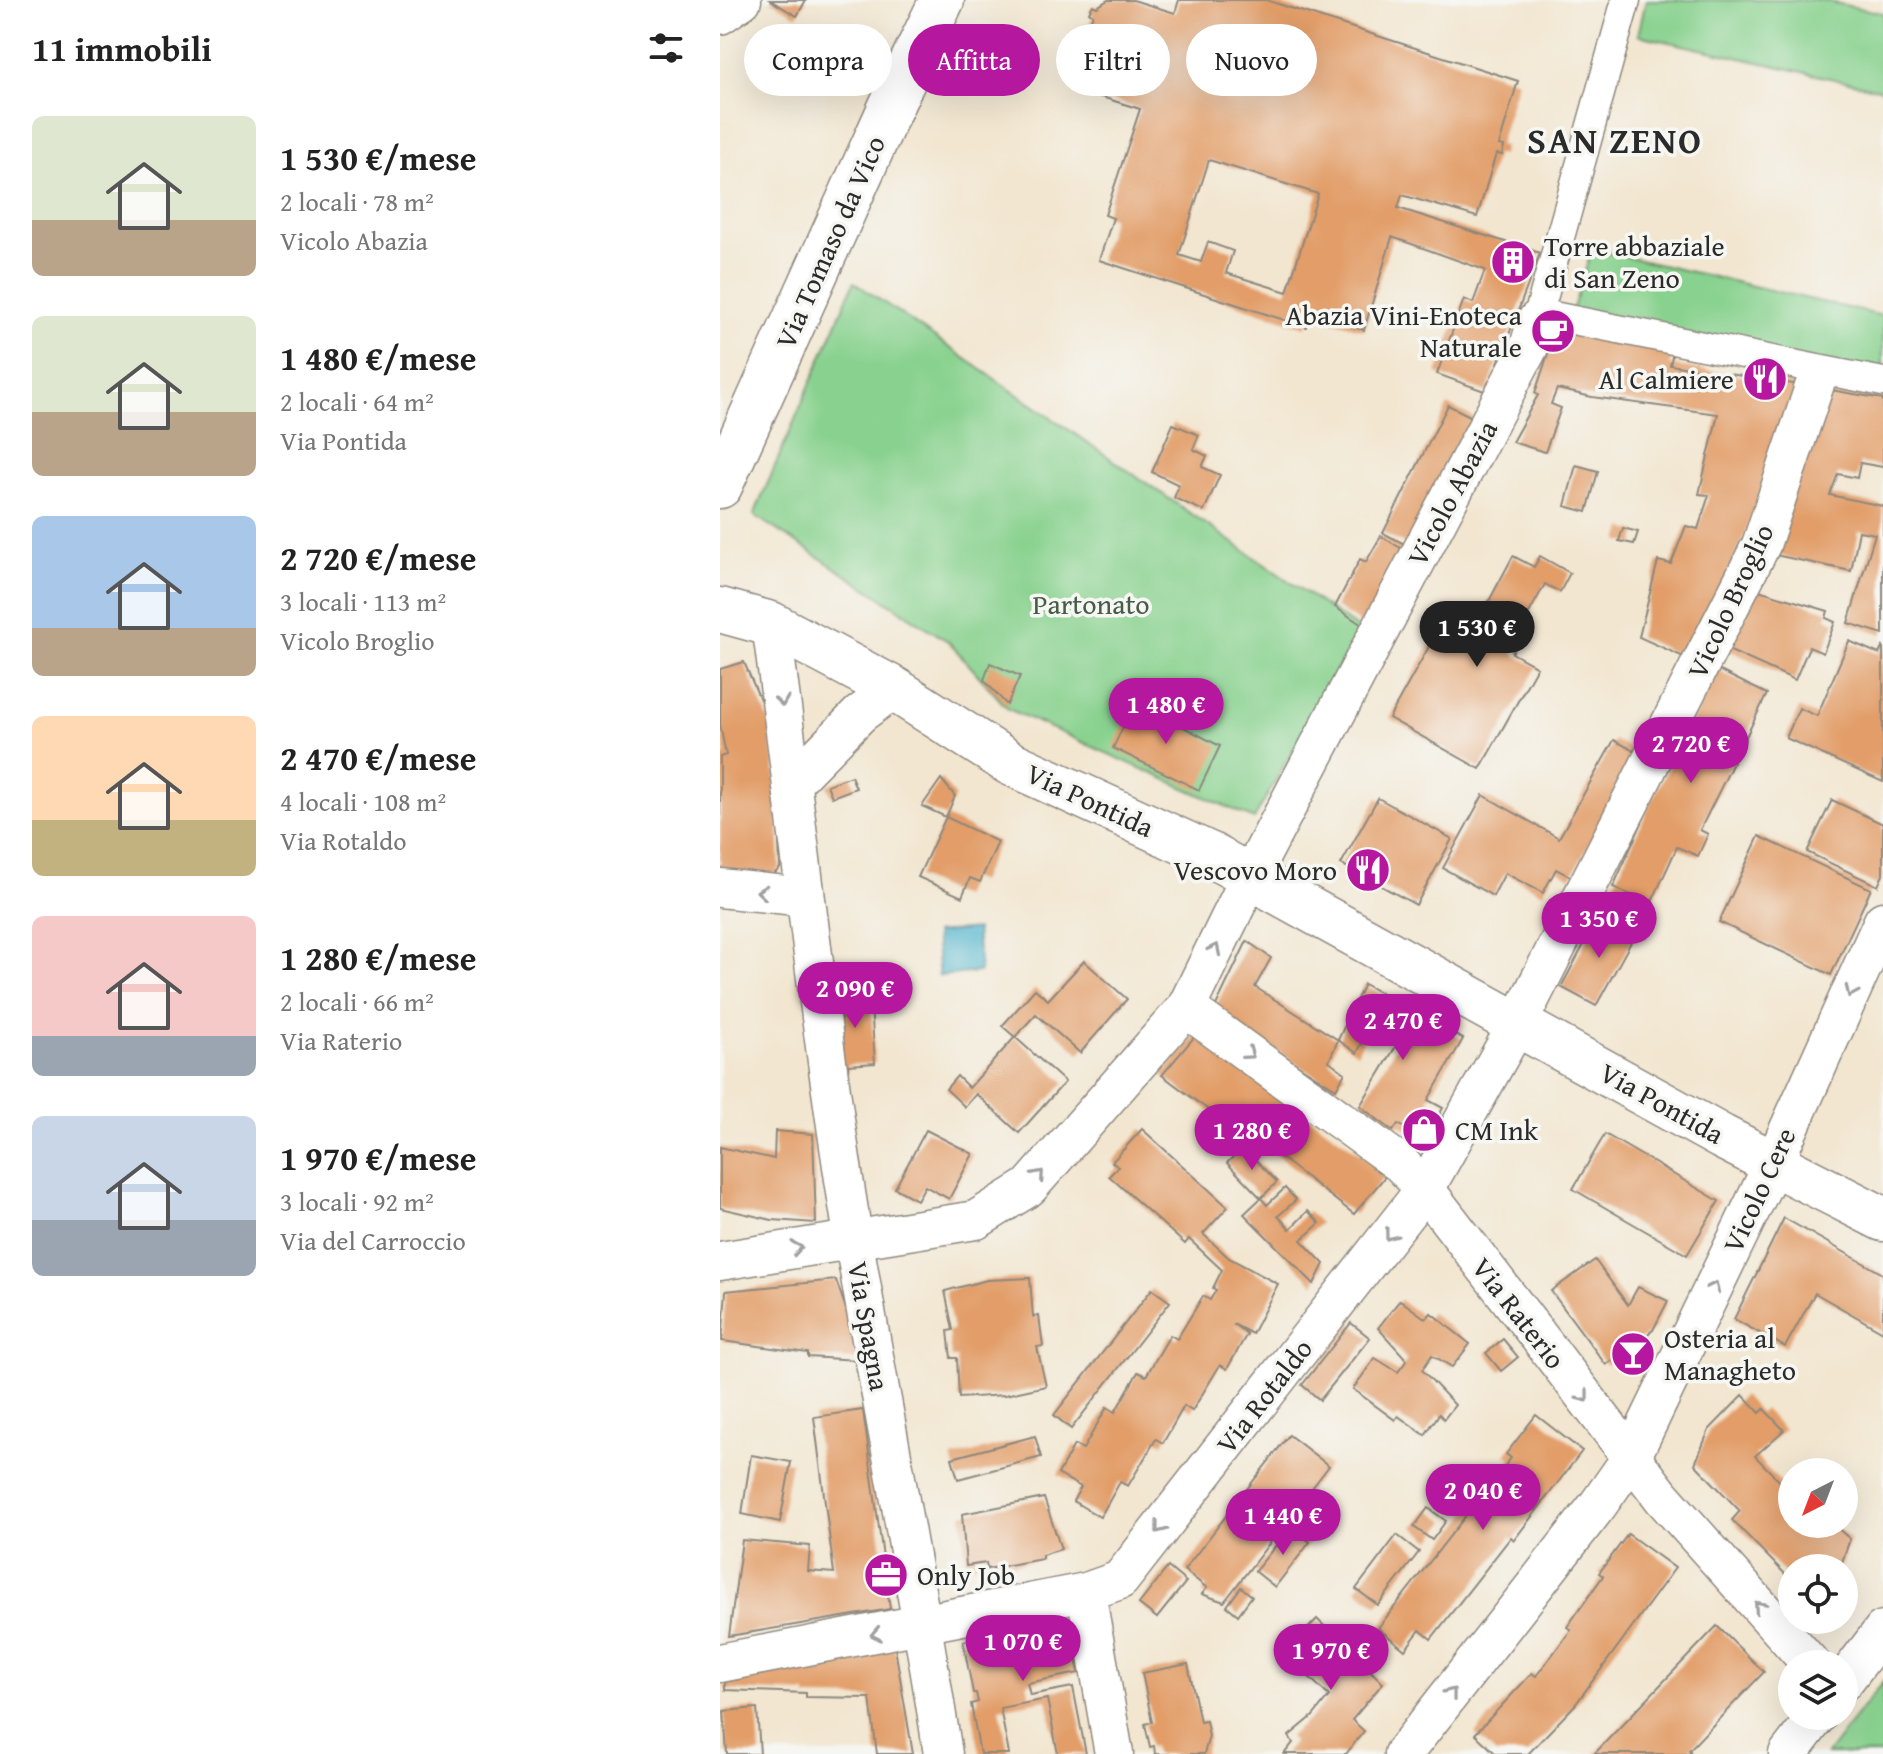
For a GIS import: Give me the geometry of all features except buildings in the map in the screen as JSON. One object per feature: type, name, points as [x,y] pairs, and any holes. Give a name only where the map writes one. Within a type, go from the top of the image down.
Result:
[{"type":"street","points":[[720,15],[742,0]]},
{"type":"street","name":"Via Tomaso da Vico","points":[[720,486],[942,0]]},
{"type":"street","points":[[1537,320],[1626,0]]},
{"type":"street","points":[[1537,320],[1548,315],[1883,382]]},
{"type":"street","name":"Vicolo Abazia","points":[[720,1261],[976,1220],[1029,1187],[1186,1008],[1250,877],[1529,347],[1537,320]]},
{"type":"street","name":"Vicolo Broglio","points":[[1517,1025],[1761,545],[1815,384]]},
{"type":"street","name":"Via Pontida","points":[[720,610],[771,624],[894,689],[1010,763],[1209,854],[1517,1025],[1883,1219]]},
{"type":"street","name":"Via Spagna","points":[[771,624],[805,897],[854,1239],[943,1754]]},
{"type":"street","points":[[793,782],[860,714],[894,689]]},
{"type":"street","points":[[720,888],[805,897]]},
{"type":"street","name":"Vicolo Cere","points":[[1413,1750],[1631,1458],[1774,1162],[1883,921]]},
{"type":"street","name":"Via Raterio","points":[[1186,1008],[1401,1164],[1425,1189],[1662,1497],[1799,1650]]},
{"type":"street","name":"Via Rotaldo","points":[[720,1663],[1086,1592],[1120,1580],[1425,1189],[1517,1025]]},
{"type":"street","points":[[1086,1592],[1114,1754]]},
{"type":"street","points":[[1858,1663],[1883,1630]]},
{"type":"street","points":[[1788,1754],[1806,1730]]},
{"type":"green space","points":[[1646,0],[1820,0],[1883,13],[1883,90],[1638,35]]},
{"type":"green space","points":[[1592,249],[1883,316],[1883,377],[1571,314]]},
{"type":"green space","name":"Partonato","points":[[854,282],[1360,630],[1254,819],[1008,709],[949,642],[754,515]]},
{"type":"green space","points":[[1883,1681],[1883,1754],[1827,1754],[1845,1730],[1858,1730],[1858,1714]]},
{"type":"water","points":[[976,929],[980,972],[939,976],[935,933]]},
{"type":"place","name":"Torre abbaziale di San Zeno","points":[[1513,262]]},
{"type":"place","name":"Abazia Vini-Enoteca Naturale","points":[[1553,331]]},
{"type":"place","name":"Al Calmiere","points":[[1765,379]]},
{"type":"place","name":"Vescovo Moro","points":[[1368,870]]},
{"type":"place","name":"CM Ink","points":[[1424,1130]]},
{"type":"place","name":"Osteria al Managheto","points":[[1633,1354]]},
{"type":"place","name":"Only Job","points":[[886,1575]]},
{"type":"district","name":"SAN ZENO","points":[[1615,140]]}]
